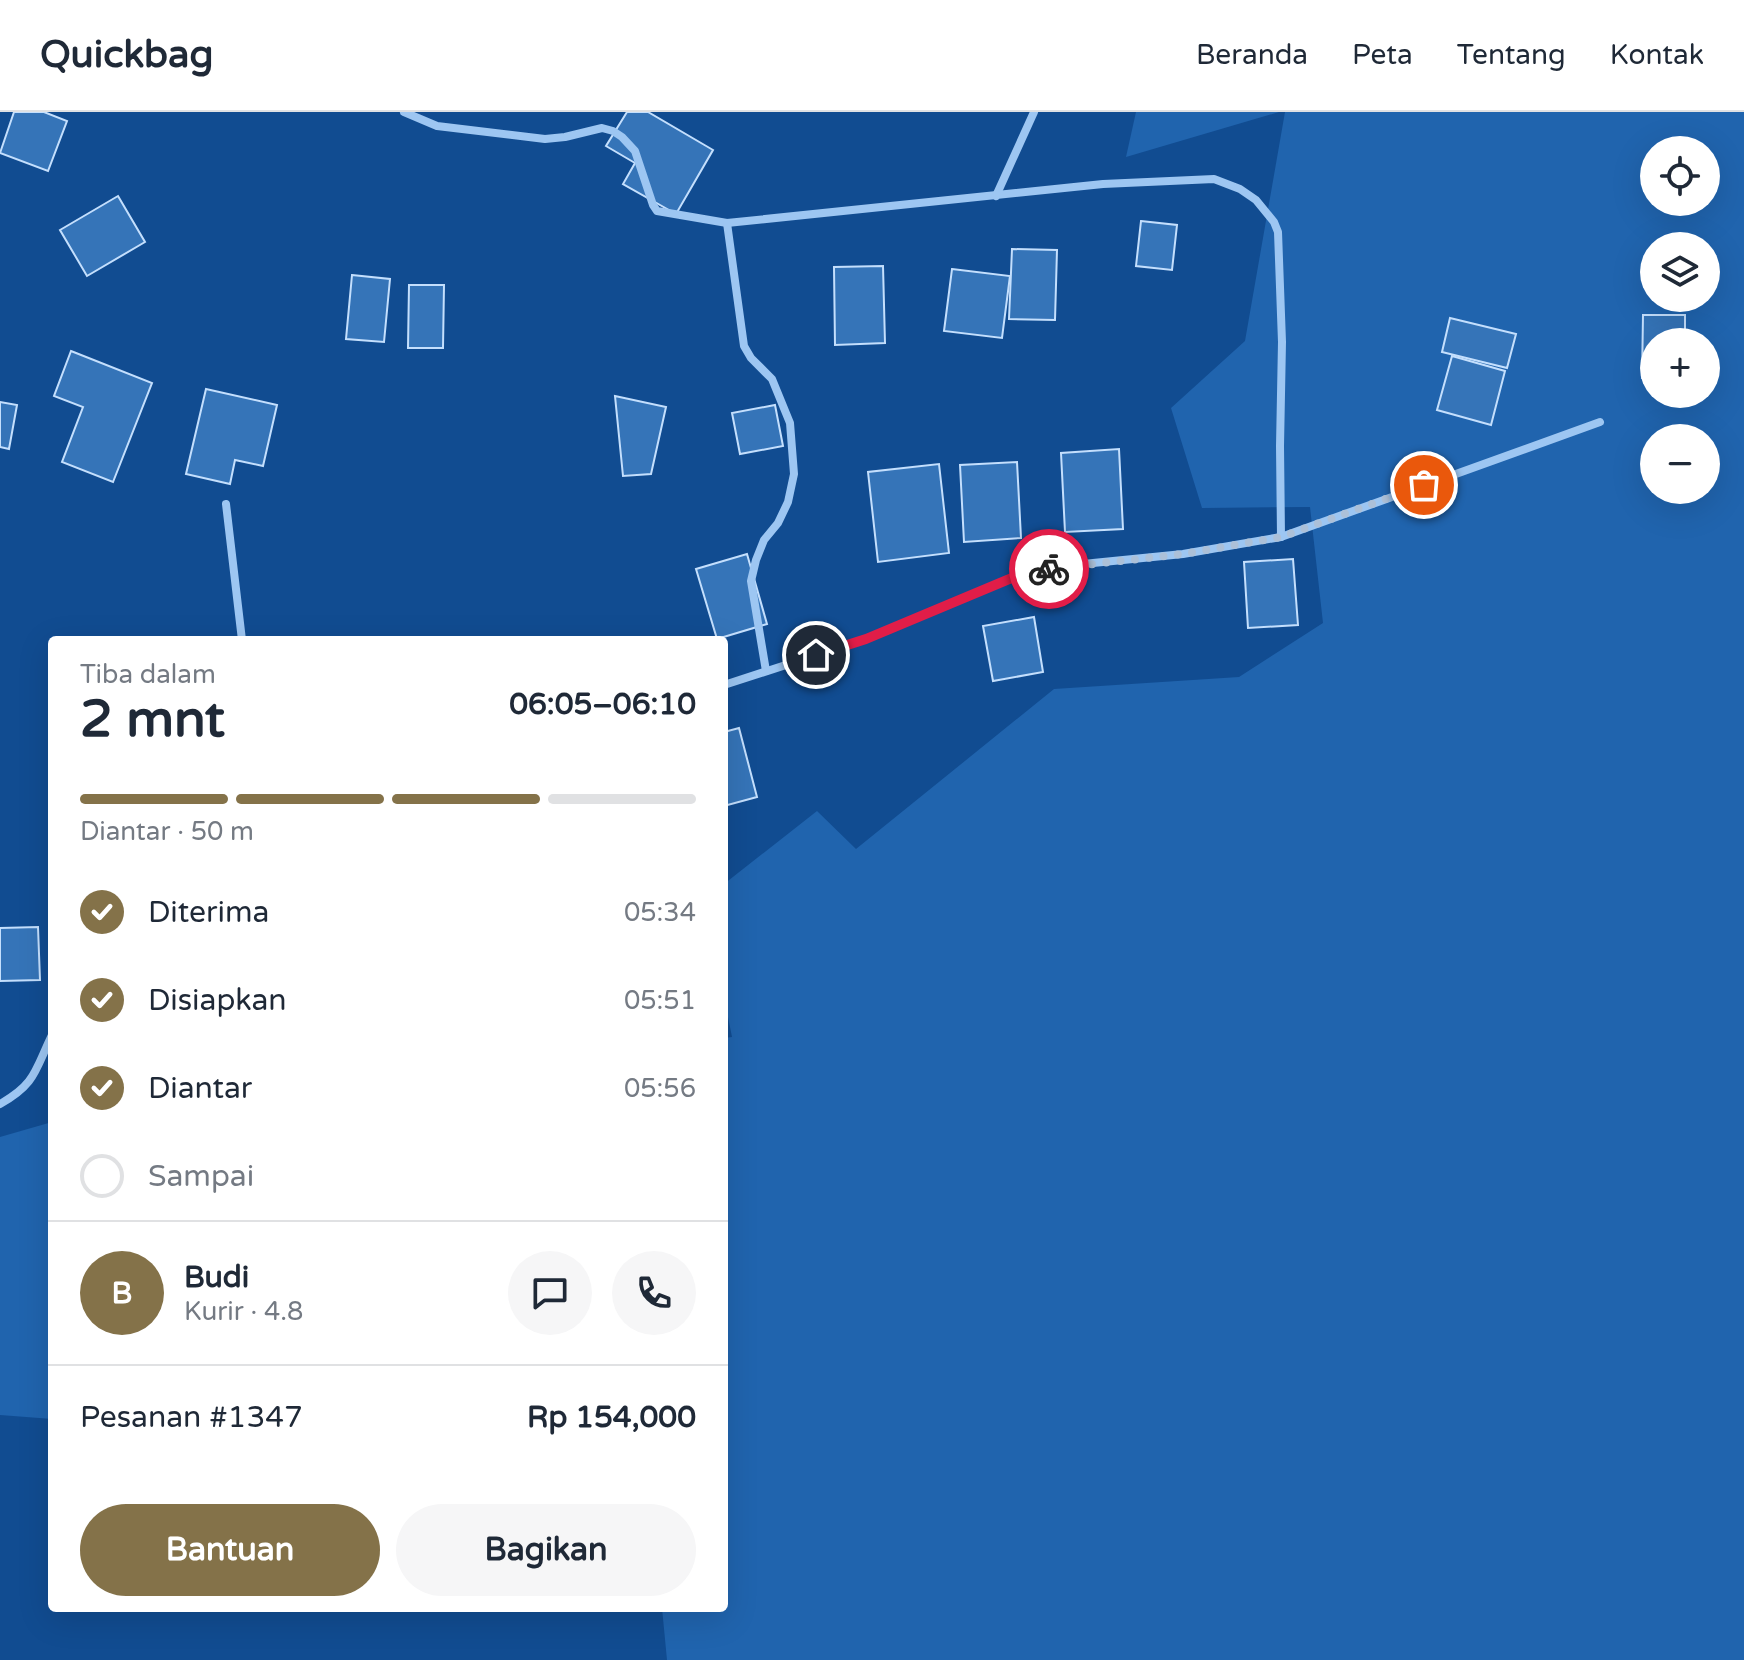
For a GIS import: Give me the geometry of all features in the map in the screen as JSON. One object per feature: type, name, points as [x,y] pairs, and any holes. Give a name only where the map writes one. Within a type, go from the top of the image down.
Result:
[{"type":"street","points":[[404,112],[437,126],[545,139],[602,128],[613,131],[635,151],[657,211],[727,223],[1103,184],[1214,179],[1240,189],[1265,210],[1278,232],[1282,342],[1281,537]]},
{"type":"street","points":[[996,196],[1034,112]]},
{"type":"street","points":[[727,223],[744,346],[751,358],[772,379],[790,423],[794,474],[788,502],[778,523],[764,540],[751,581],[766,671]]},
{"type":"street","points":[[728,684],[866,639],[1026,572],[1183,554],[1281,537],[1600,422]]},
{"type":"street","points":[[226,504],[242,636]]},
{"type":"street","points":[[0,1104],[24,1089],[32,1079],[48,1044]]},
{"type":"shaded area","points":[[1136,112],[1279,112],[1126,157]]},
{"type":"shaded area","points":[[1285,112],[1744,112],[1744,1660],[667,1660],[662,1612],[728,1612],[728,1038],[732,1037],[728,1017],[728,881],[817,811],[856,849],[1054,689],[1239,677],[1323,623],[1310,507],[1202,508],[1171,408],[1245,341]]},
{"type":"shaded area","points":[[48,1123],[48,1419],[0,1415],[0,1137]]},
{"type":"building","points":[[14,112],[44,112],[67,121],[48,171],[0,153]]},
{"type":"building","points":[[627,112],[648,112],[713,150],[676,214],[623,184],[635,163],[606,146]]},
{"type":"building","points":[[118,196],[145,242],[87,276],[60,230]]},
{"type":"building","points":[[1141,221],[1177,225],[1172,270],[1136,266]]},
{"type":"building","points":[[1012,249],[1057,250],[1055,320],[1009,319]]},
{"type":"building","points":[[883,266],[885,343],[835,345],[834,267]]},
{"type":"building","points":[[952,269],[1010,276],[1002,338],[944,331]]},
{"type":"building","points":[[352,275],[390,279],[384,342],[346,339]]},
{"type":"building","points":[[409,285],[444,285],[443,348],[408,348]]},
{"type":"building","points":[[1643,315],[1685,315],[1685,328],[1643,328]]},
{"type":"building","points":[[1450,318],[1516,334],[1507,368],[1442,352]]},
{"type":"building","points":[[71,351],[152,383],[113,482],[62,462],[83,407],[54,396]]},
{"type":"building","points":[[1452,356],[1505,371],[1491,425],[1437,410]]},
{"type":"building","points":[[206,389],[277,405],[263,466],[235,460],[230,484],[186,474]]},
{"type":"building","points":[[615,396],[666,407],[651,474],[623,476]]},
{"type":"building","points":[[0,402],[17,405],[9,449],[0,447]]},
{"type":"building","points":[[775,405],[783,446],[740,454],[732,413]]},
{"type":"building","points":[[1119,449],[1123,529],[1065,532],[1061,453]]},
{"type":"building","points":[[1017,462],[1021,538],[964,542],[960,465]]},
{"type":"building","points":[[939,464],[949,553],[878,562],[868,472]]},
{"type":"building","points":[[747,554],[767,624],[727,636],[716,636],[696,569]]},
{"type":"building","points":[[1293,559],[1298,625],[1248,628],[1244,562]]},
{"type":"building","points":[[1034,617],[1043,672],[993,681],[983,626]]},
{"type":"building","points":[[739,728],[757,797],[728,805],[728,731]]},
{"type":"building","points":[[38,927],[40,980],[0,981],[0,928]]},
{"type":"way so far","points":[[1049,569],[1183,554],[1281,537],[1424,485]]},
{"type":"route","points":[[816,655],[866,639],[1026,572],[1049,569]]}]
